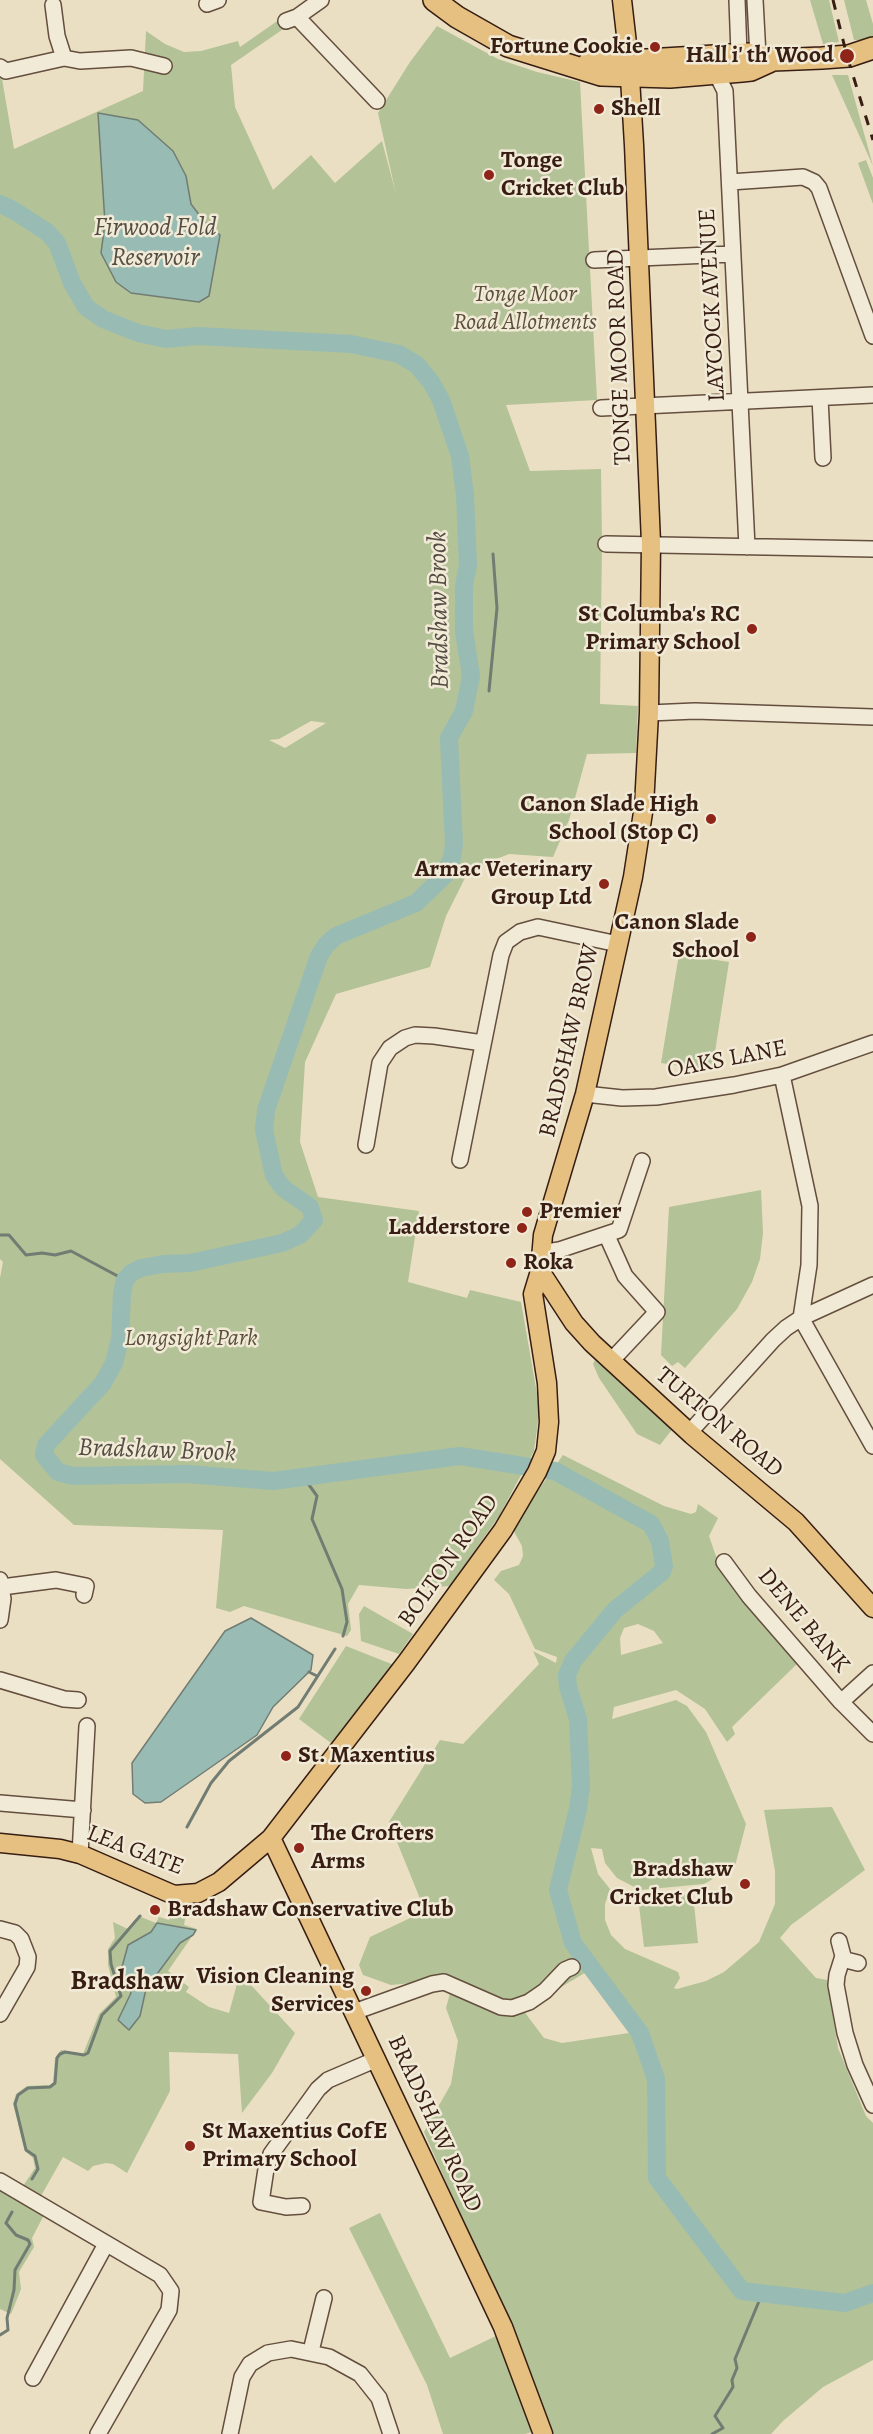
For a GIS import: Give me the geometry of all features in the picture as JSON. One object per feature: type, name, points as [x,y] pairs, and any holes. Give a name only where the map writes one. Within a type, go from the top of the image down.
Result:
[{"type":"highway","points":[[434,0],[457,17],[501,43],[557,62],[718,76],[755,60]]},
{"type":"highway","points":[[630,69],[849,56],[873,48]]},
{"type":"highway","points":[[849,56],[873,62]]},
{"type":"main road","name":"TONGE MOOR ROAD","points":[[622,0],[630,69],[651,543],[648,713]]},
{"type":"main road","name":"BRADSHAW BROW","points":[[540,1262],[585,1094],[642,827],[648,713]]},
{"type":"main road","name":"TURTON ROAD","points":[[540,1262],[574,1323],[611,1361],[689,1433],[796,1522],[873,1608]]},
{"type":"main road","name":"BOLTON ROAD","points":[[270,1838],[406,1663],[477,1566],[528,1488],[546,1451],[549,1422],[547,1383],[533,1294],[540,1262]]},
{"type":"main road","name":"LEA GATE","points":[[0,1843],[60,1849],[80,1854],[166,1893],[182,1895],[198,1893],[213,1886],[270,1838]]},
{"type":"main road","name":"BRADSHAW ROAD","points":[[270,1838],[377,2059],[502,2327],[543,2434]]},
{"type":"street","points":[[321,0],[291,20],[377,101]]},
{"type":"street","points":[[738,0],[755,60]]},
{"type":"street","points":[[755,0],[755,60]]},
{"type":"street","points":[[53,5],[57,36],[64,58]]},
{"type":"street","points":[[0,67],[6,71],[64,58],[80,61],[131,58],[164,66]]},
{"type":"street","name":"LAYCOCK AVENUE","points":[[718,76],[730,182],[747,547]]},
{"type":"street","points":[[730,182],[803,177],[814,182],[819,188],[873,336]]},
{"type":"street","points":[[594,260],[732,254]]},
{"type":"street","points":[[601,408],[873,395]]},
{"type":"street","points":[[820,398],[823,458]]},
{"type":"street","points":[[606,544],[651,543],[873,549]]},
{"type":"street","points":[[648,713],[695,711],[873,717]]},
{"type":"street","points":[[460,1160],[501,955],[507,942],[513,936],[529,928],[546,928],[618,944]]},
{"type":"street","points":[[366,1144],[380,1063],[390,1048],[405,1038],[415,1035],[483,1043]]},
{"type":"street","name":"OAKS LANE","points":[[585,1094],[622,1098],[656,1097],[724,1087],[782,1075],[873,1043]]},
{"type":"street","points":[[782,1075],[810,1206],[809,1265],[801,1318],[873,1446]]},
{"type":"street","points":[[540,1262],[559,1250],[607,1236],[619,1230],[642,1161]]},
{"type":"street","points":[[607,1236],[625,1276],[657,1312],[611,1361]]},
{"type":"street","points":[[689,1433],[772,1340],[786,1328],[801,1318],[873,1285]]},
{"type":"street","name":"DENE BANK","points":[[724,1562],[749,1596],[841,1702],[873,1734]]},
{"type":"street","points":[[0,1620],[3,1609],[1,1583],[56,1580],[86,1586],[84,1595]]},
{"type":"street","points":[[841,1702],[873,1673]]},
{"type":"street","points":[[0,1680],[68,1703]]},
{"type":"street","points":[[80,1854],[87,1726]]},
{"type":"street","points":[[0,1803],[82,1810]]},
{"type":"street","points":[[0,1929],[15,1934],[21,1939],[28,1957],[27,1967],[0,2014]]},
{"type":"street","points":[[839,1941],[843,1952],[836,1985],[844,2032],[855,2065],[873,2105]]},
{"type":"street","points":[[842,1959],[858,1963]]},
{"type":"street","points":[[354,2012],[432,1984],[444,1982],[501,2007],[512,2008],[545,1991],[572,1967]]},
{"type":"street","points":[[302,2206],[286,2207],[261,2202],[266,2169],[271,2154],[318,2089],[328,2080],[377,2059]]},
{"type":"street","points":[[0,2181],[160,2275],[169,2286],[172,2298],[169,2310],[98,2434]]},
{"type":"street","points":[[33,2378],[106,2244]]},
{"type":"street","points":[[311,2351],[323,2298]]},
{"type":"street","points":[[230,2434],[242,2377],[250,2364],[260,2356],[283,2349],[311,2351],[345,2364],[360,2374],[379,2398],[391,2434]]},
{"type":"green space","points":[[810,0],[829,0],[839,42],[823,44]]},
{"type":"green space","points":[[844,0],[866,0],[873,24],[873,40],[854,40]]},
{"type":"green space","points":[[283,17],[289,25],[231,65],[235,107],[273,190],[311,155],[335,183],[382,141],[396,194],[378,113],[410,62],[437,26],[498,59],[537,72],[580,82],[597,400],[506,405],[530,471],[601,469],[600,704],[638,706],[636,753],[587,754],[569,820],[553,857],[509,854],[469,870],[446,916],[430,967],[336,994],[305,1062],[300,1142],[318,1197],[419,1211],[408,1282],[467,1298],[470,1290],[521,1302],[539,1414],[534,1451],[499,1516],[450,1586],[406,1589],[359,1585],[348,1604],[351,1630],[347,1636],[244,1606],[230,1612],[216,1608],[223,1530],[74,1525],[0,1459],[0,1278],[3,1262],[0,1259],[0,67],[14,149],[143,91],[146,31],[165,44],[184,52],[201,51],[238,41],[240,47]],"holes":[[[186,176],[191,204],[203,220],[219,235],[101,253],[105,223]],[[311,721],[326,723],[285,748],[269,740],[279,739]]]},
{"type":"green space","points":[[832,75],[848,75],[873,166]]},
{"type":"green space","points":[[866,160],[873,178],[873,204],[858,163]]},
{"type":"green space","points":[[679,954],[729,962],[712,1071],[661,1063]]},
{"type":"green space","points":[[761,1190],[763,1233],[760,1259],[752,1282],[737,1309],[685,1368],[678,1362],[672,1366],[661,1355],[669,1207]]},
{"type":"green space","points":[[597,1356],[674,1427],[660,1445],[637,1434],[599,1378],[593,1364]]},
{"type":"green space","points":[[563,1455],[664,1506],[691,1514],[696,1512],[698,1504],[718,1518],[709,1536],[719,1565],[799,1662],[732,1727],[735,1734],[727,1742],[705,1709],[676,1690],[614,1707],[612,1719],[676,1700],[687,1706],[706,1732],[746,1824],[735,1866],[704,1884],[640,1890],[617,1878],[605,1863],[602,1849],[591,1848],[598,1874],[610,1889],[605,1904],[605,1920],[611,1935],[625,1949],[678,1972],[680,1978],[674,1988],[677,1989],[706,1981],[724,1972],[759,1942],[775,1904],[775,1871],[764,1810],[832,1807],[865,1870],[791,1925],[780,1938],[816,1978],[827,1980],[838,2048],[866,2116],[873,2123],[873,2360],[823,2387],[771,2434],[549,2434],[520,2350],[424,2132],[451,2084],[458,2041],[446,2008],[453,1982],[444,1984],[432,1976],[412,1983],[391,1985],[363,1975],[359,1965],[370,1937],[425,1911],[389,1822],[440,1740],[463,1744],[539,1664],[533,1651],[556,1663],[557,1657],[535,1649],[509,1594],[494,1580],[501,1571],[519,1565],[523,1556],[522,1546],[512,1528]],"holes":[[[638,1624],[654,1631],[663,1643],[621,1655],[620,1638],[624,1628]],[[588,1971],[621,2016],[629,2033],[562,2043],[544,2038],[523,2010]]]},
{"type":"green space","points":[[364,1606],[413,1634],[399,1654],[361,1641],[359,1614]]},
{"type":"green space","points":[[346,1646],[394,1665],[331,1743],[299,1719]]},
{"type":"green space","points":[[693,1894],[698,1943],[644,1947],[638,1897]]},
{"type":"green space","points":[[175,1905],[187,1908],[184,1925],[197,1929],[193,1935],[168,1971],[189,1987],[186,1992],[209,2007],[229,2013],[240,1973],[295,2033],[272,2073],[242,2113],[238,2054],[169,2052],[170,2091],[127,2173],[113,2164],[106,2163],[93,2166],[88,2171],[63,2157],[41,2196],[23,2186],[35,2168],[33,2158],[25,2151],[13,2104],[16,2094],[27,2086],[53,2083],[55,2058],[61,2050],[83,2054],[99,2014],[116,1997],[108,1965],[108,1949],[115,1938],[113,1922],[130,1930],[141,1917],[156,1923],[159,1917],[169,1920]],"holes":[[[151,1932],[193,1935],[180,1943],[146,1990],[140,2016],[118,2020],[131,1993],[128,1945]]]},
{"type":"green space","points":[[0,2189],[44,2215],[32,2238],[34,2247],[19,2272],[21,2289],[11,2314],[0,2309]]},
{"type":"green space","points":[[380,2213],[450,2358],[496,2336],[507,2359],[532,2432],[525,2434],[443,2434],[427,2385],[349,2228]]},
{"type":"water","name":"Firwood Fold Reservoir","points":[[98,113],[138,120],[173,151],[186,176],[191,204],[203,220],[220,235],[209,296],[199,302],[131,293],[116,282],[101,253],[105,223]]},
{"type":"water","points":[[251,1618],[313,1655],[311,1670],[273,1707],[257,1735],[161,1802],[145,1803],[133,1794],[132,1763],[225,1631]]},
{"type":"water","points":[[157,1923],[196,1930],[193,1935],[180,1943],[146,1989],[140,2016],[129,2030],[118,2020],[131,1993],[122,1967],[128,1945],[151,1932]]},
{"type":"waterway","name":"Bradshaw Brook","points":[[0,204],[47,232],[57,243],[72,283],[86,307],[103,319],[138,333],[166,339],[197,336],[351,344],[399,354],[417,365],[431,382],[441,400],[460,456],[465,495],[468,565],[464,586],[464,631],[471,676],[464,711],[449,738],[454,844],[452,858],[445,875],[416,903],[336,936],[326,945],[319,956],[266,1110],[264,1130],[274,1175],[283,1188],[310,1207],[314,1220],[300,1235],[282,1243],[190,1263],[141,1268],[131,1273],[125,1280],[122,1293],[120,1339],[114,1363],[103,1383],[46,1445],[44,1455],[58,1472],[73,1476],[187,1474],[273,1481],[460,1456],[555,1471],[651,1524],[660,1541],[664,1566],[662,1572],[615,1610],[573,1661],[567,1675],[568,1687],[578,1719],[581,1786],[578,1809],[558,1890],[573,1943],[640,2033],[656,2079],[657,2178],[742,2291],[845,2303],[873,2293]]},
{"type":"waterway","points":[[489,691],[497,608],[493,554]]},
{"type":"waterway","points":[[0,1235],[9,1235],[26,1255],[42,1253],[55,1255],[71,1251],[125,1280]]},
{"type":"waterway","points":[[304,1478],[317,1496],[312,1519],[342,1589],[347,1622],[343,1636]]},
{"type":"waterway","points":[[187,1827],[211,1783],[229,1761],[298,1707],[335,1649]]},
{"type":"waterway","points":[[309,1672],[317,1676]]},
{"type":"waterway","points":[[32,2179],[38,2169],[35,2156],[26,2150],[15,2104],[18,2095],[28,2088],[50,2087],[55,2083],[57,2058],[60,2054],[65,2052],[84,2055],[88,2053],[102,2015],[121,1996],[111,1964],[110,1951],[140,1916]]},
{"type":"waterway","points":[[0,2335],[8,2330],[7,2318],[14,2290],[15,2270],[30,2244],[28,2240],[16,2235],[6,2223],[12,2212]]},
{"type":"waterway","points":[[712,2434],[723,2428],[715,2416],[733,2387],[732,2380],[737,2368],[735,2359],[762,2294]]},
{"type":"railway","points":[[833,0],[847,56],[873,140]]},
{"type":"place","name":"Fortune Cookie","points":[[655,47]]},
{"type":"place","name":"Hall i' th' Wood","points":[[847,56]]},
{"type":"place","name":"Shell","points":[[599,109]]},
{"type":"place","name":"Tonge Cricket Club","points":[[489,175]]},
{"type":"place","name":"St Columba's RC Primary School","points":[[752,629]]},
{"type":"place","name":"Canon Slade High School (Stop C)","points":[[711,819]]},
{"type":"place","name":"Armac Veterinary Group Ltd","points":[[604,884]]},
{"type":"place","name":"Canon Slade School","points":[[751,937]]},
{"type":"place","name":"Premier","points":[[527,1212]]},
{"type":"place","name":"Ladderstore","points":[[522,1228]]},
{"type":"place","name":"Roka","points":[[511,1263]]},
{"type":"place","name":"St. Maxentius","points":[[286,1756]]},
{"type":"place","name":"The Crofters Arms","points":[[299,1848]]},
{"type":"place","name":"Bradshaw Cricket Club","points":[[745,1884]]},
{"type":"place","name":"Bradshaw Conservative Club","points":[[155,1910]]},
{"type":"place","name":"Vision Cleaning Services","points":[[366,1991]]},
{"type":"place","name":"St Maxentius CofE Primary School","points":[[190,2146]]},
{"type":"district","name":"Bradshaw","points":[[127,1982]]},
{"type":"park label","name":"Tonge Moor Road Allotments","points":[[525,309]]},
{"type":"park label","name":"Longsight Park","points":[[191,1339]]}]
